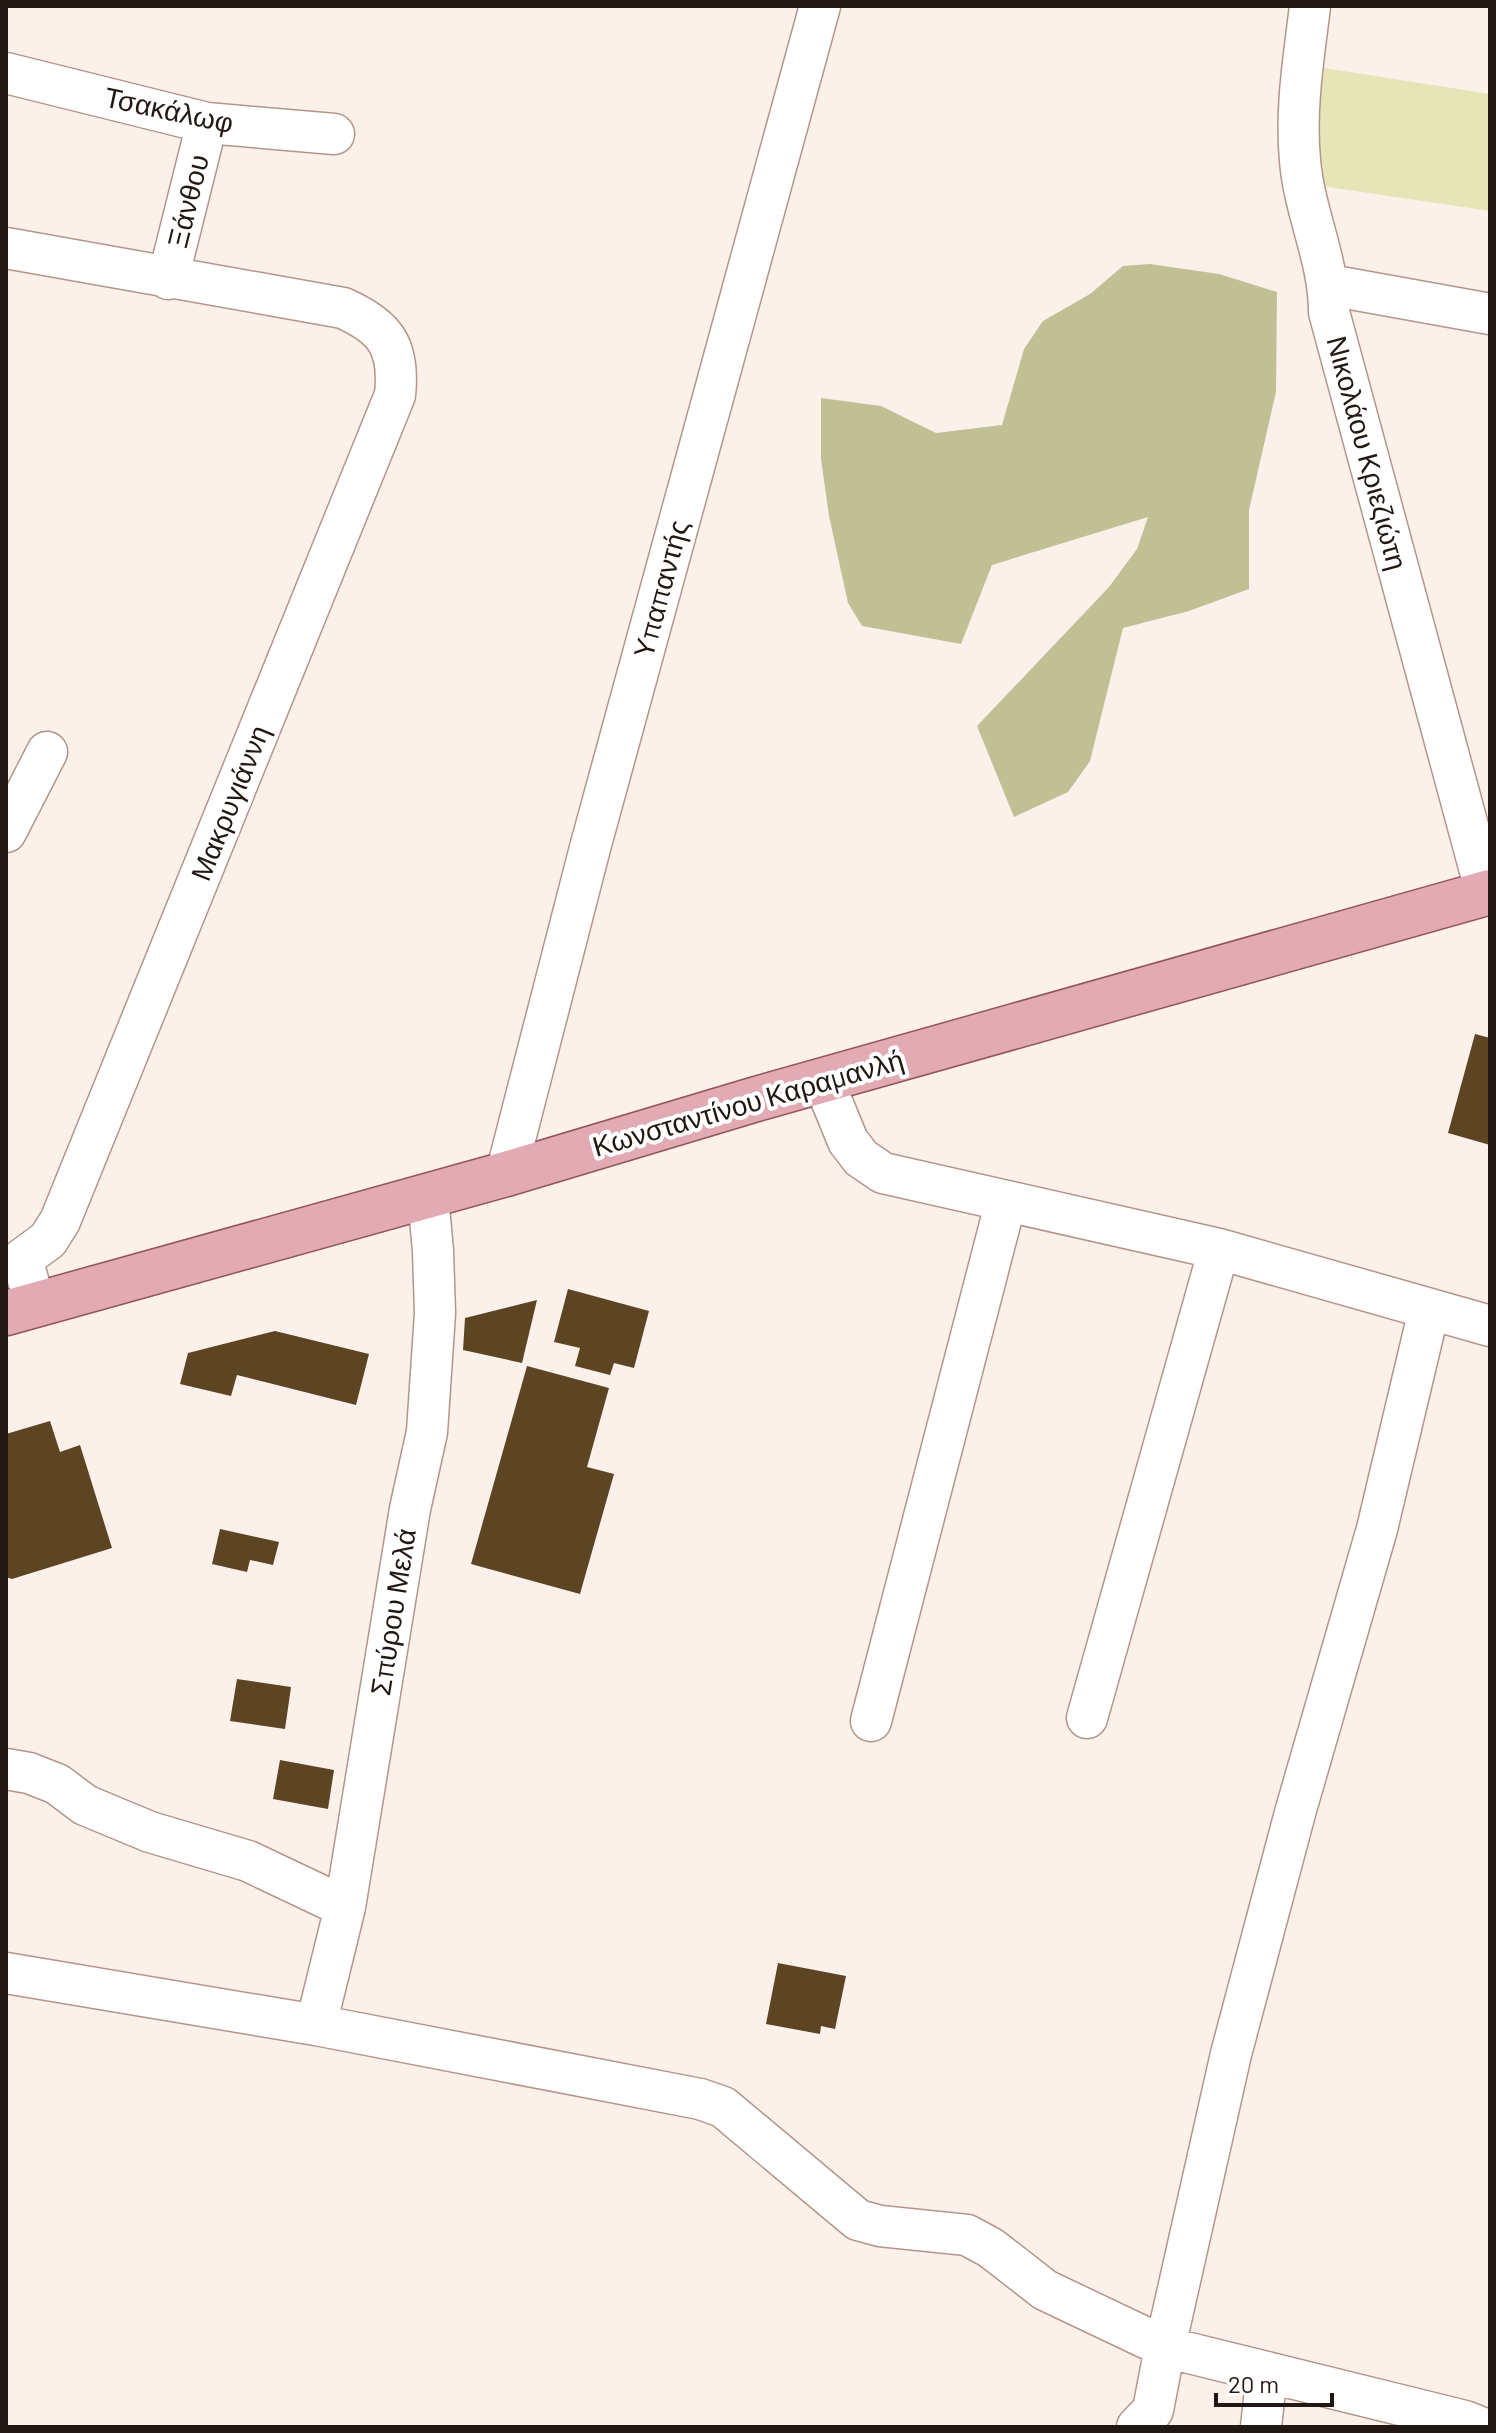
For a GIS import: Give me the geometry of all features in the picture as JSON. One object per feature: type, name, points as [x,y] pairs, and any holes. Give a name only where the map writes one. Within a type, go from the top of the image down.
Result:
[{"type":"main road","name":"Κωνσταντίνου Καραμανλή","points":[[21,1308],[506,1174],[823,1080],[1488,893]]},
{"type":"street","name":"Υπαπαντής","points":[[506,1174],[590,848],[820,6]]},
{"type":"street","name":"Νικολάου Κριεζιώτη","points":[[1310,6],[1298,107],[1300,163],[1329,285],[1329,312],[1488,893]]},
{"type":"street","name":"Τσακάλωφ","points":[[6,73],[207,123],[334,134]]},
{"type":"street","name":"Ξάνθου","points":[[168,279],[207,123]]},
{"type":"street","name":"Μακρυγιάννη","points":[[6,248],[343,308],[381,330],[392,348],[397,371],[395,395],[60,1221],[48,1240],[14,1251],[21,1308]]},
{"type":"street","points":[[1329,285],[1490,314]]},
{"type":"street","points":[[6,832],[47,752]]},
{"type":"street","points":[[823,1080],[848,1141],[861,1158],[883,1173],[1219,1249],[1490,1326]]},
{"type":"street","name":"Σπύρου Μελά","points":[[316,2025],[345,1907],[410,1509],[427,1432],[435,1313],[428,1196]]},
{"type":"street","points":[[871,1721],[1006,1201]]},
{"type":"street","points":[[1087,1718],[1219,1249]]},
{"type":"street","points":[[1137,2427],[1153,2410],[1231,2054],[1295,1813],[1377,1529],[1429,1310]]},
{"type":"street","points":[[6,1769],[29,1773],[57,1784],[85,1805],[150,1832],[248,1861],[345,1907]]},
{"type":"street","points":[[6,1973],[316,2025],[700,2099],[723,2107],[858,2220],[880,2226],[967,2235],[991,2248],[1045,2290],[1165,2347],[1480,2427]]},
{"type":"street","points":[[1261,2427],[1267,2372]]},
{"type":"green space","points":[[1318,67],[1490,94],[1490,211],[1321,186],[1315,150]]},
{"type":"green space","points":[[1150,264],[1219,274],[1277,292],[1276,392],[1249,510],[1249,589],[1189,611],[1123,628],[1090,761],[1068,792],[1014,817],[977,726],[1109,587],[1137,549],[1148,517],[992,565],[961,644],[862,626],[848,603],[829,516],[821,459],[821,398],[881,406],[936,433],[1002,425],[1024,349],[1043,321],[1090,294],[1123,266]]},
{"type":"building","points":[[1475,1034],[1490,1038],[1490,1145],[1448,1133]]},
{"type":"building","points":[[568,1289],[649,1311],[634,1368],[614,1363],[610,1375],[575,1366],[580,1348],[554,1342]]},
{"type":"building","points":[[537,1300],[522,1363],[463,1350],[465,1318]]},
{"type":"building","points":[[275,1331],[369,1354],[356,1405],[237,1375],[231,1396],[180,1384],[188,1353]]},
{"type":"building","points":[[527,1366],[609,1388],[587,1467],[614,1474],[580,1594],[471,1564]]},
{"type":"building","points":[[50,1421],[60,1452],[80,1445],[112,1548],[12,1579],[6,1577],[6,1434]]},
{"type":"building","points":[[220,1529],[279,1542],[273,1565],[250,1560],[247,1572],[212,1564]]},
{"type":"building","points":[[237,1679],[291,1687],[285,1729],[230,1721]]},
{"type":"building","points":[[280,1760],[334,1770],[328,1809],[273,1799]]},
{"type":"building","points":[[778,1963],[846,1976],[835,2029],[821,2026],[820,2034],[766,2024]]}]
